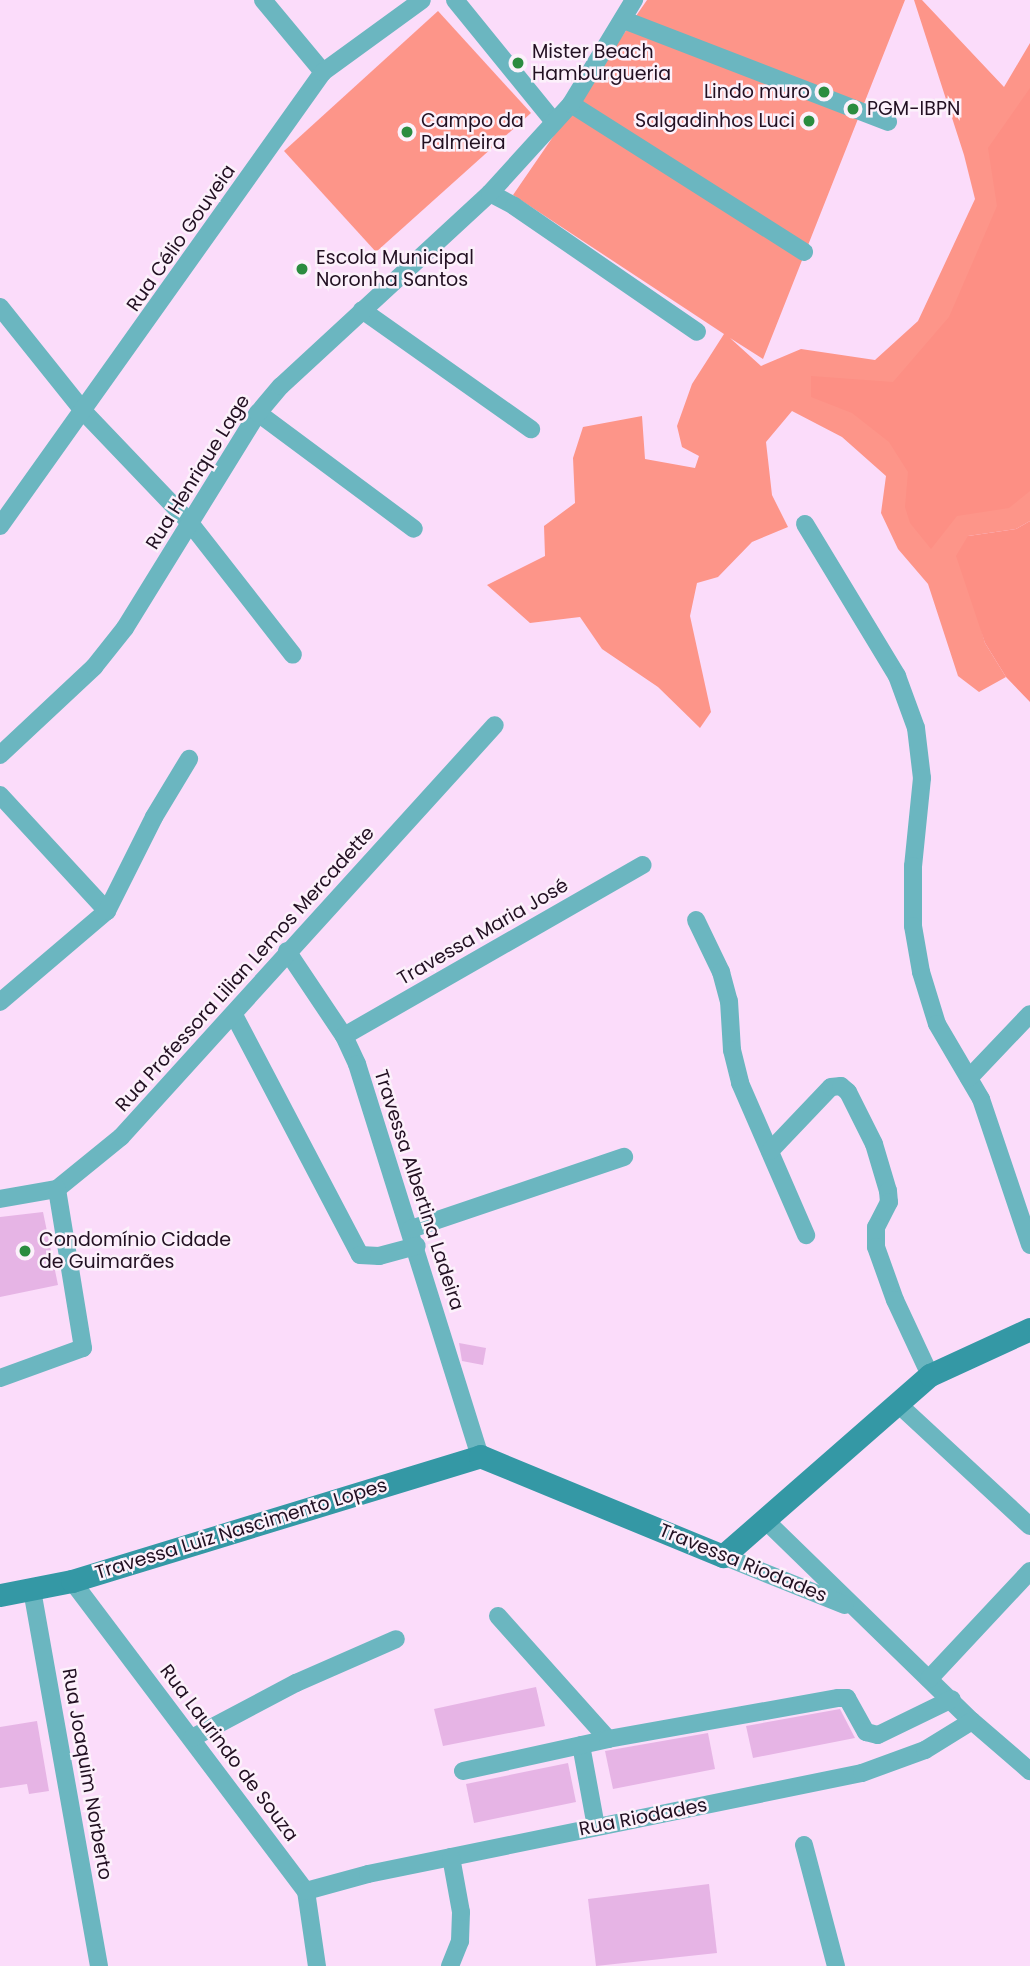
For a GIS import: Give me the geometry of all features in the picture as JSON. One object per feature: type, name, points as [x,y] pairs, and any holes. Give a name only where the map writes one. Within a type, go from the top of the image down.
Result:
[{"type":"street","points":[[263,0],[323,72]]},
{"type":"street","name":"Rua Célio Gouveia","points":[[0,526],[84,412],[323,72],[422,0]]},
{"type":"street","points":[[455,0],[554,122]]},
{"type":"street","name":"Rua Henrique Lage","points":[[0,755],[94,667],[125,628],[258,413],[281,386],[490,193],[571,104],[634,0]]},
{"type":"street","points":[[624,20],[888,122]]},
{"type":"street","points":[[571,104],[804,252]]},
{"type":"street","points":[[490,193],[514,206],[697,332]]},
{"type":"street","points":[[0,309],[84,412],[190,523],[293,655]]},
{"type":"street","points":[[362,310],[531,429]]},
{"type":"street","points":[[258,413],[414,529]]},
{"type":"street","points":[[805,524],[897,676],[916,728],[922,778],[913,866],[913,926],[921,972],[937,1024],[981,1099],[1030,1245]]},
{"type":"street","name":"Rua Professora Lilian Lemos Mercadette","points":[[0,1199],[57,1189],[121,1137],[234,1015],[287,951],[495,726]]},
{"type":"street","points":[[0,1002],[107,911],[154,817],[190,759]]},
{"type":"street","points":[[0,795],[107,911]]},
{"type":"street","name":"Travessa Maria José","points":[[344,1036],[643,864]]},
{"type":"street","points":[[696,920],[721,972],[729,1001],[733,1050],[740,1083],[806,1236]]},
{"type":"street","name":"Travessa Albertina Ladeira","points":[[287,951],[344,1036],[357,1064],[414,1237],[480,1456]]},
{"type":"street","points":[[969,1078],[1030,1014]]},
{"type":"street","points":[[234,1015],[360,1255],[379,1256],[414,1237],[624,1157]]},
{"type":"street","points":[[770,1151],[831,1087],[841,1086],[848,1092],[874,1144],[888,1191],[889,1202],[876,1227],[876,1247],[895,1300],[930,1375]]},
{"type":"street","points":[[0,1378],[83,1348],[57,1189]]},
{"type":"street","points":[[723,1556],[930,1375],[1030,1329]]},
{"type":"street","points":[[897,1403],[1030,1526]]},
{"type":"street","name":"Travessa Riodades","points":[[480,1456],[855,1609],[972,1721],[1030,1771]]},
{"type":"street","name":"Travessa Luiz Nascimento Lopes","points":[[0,1595],[72,1581],[480,1456]]},
{"type":"street","points":[[764,1519],[855,1609]]},
{"type":"street","points":[[929,1679],[1030,1571]]},
{"type":"street","name":"Rua Laurindo de Souza","points":[[72,1581],[306,1891],[317,1966]]},
{"type":"street","name":"Rua Joaquim Norberto","points":[[32,1590],[99,1966]]},
{"type":"street","points":[[498,1616],[608,1740]]},
{"type":"street","points":[[192,1738],[296,1683],[396,1639]]},
{"type":"street","points":[[463,1771],[581,1745],[843,1698],[851,1701],[866,1732],[878,1735],[951,1699]]},
{"type":"street","name":"Rua Riodades","points":[[306,1891],[368,1874],[862,1773],[925,1751],[972,1721]]},
{"type":"street","points":[[581,1745],[596,1827]]},
{"type":"street","points":[[804,1846],[836,1966]]},
{"type":"street","points":[[450,1966],[460,1941],[461,1912],[452,1857]]},
{"type":"shaded area","points":[[647,0],[905,0],[763,359],[730,338],[761,366],[801,349],[875,360],[918,321],[975,199],[964,155],[914,0],[922,0],[1004,87],[1030,43],[1030,521],[1016,529],[968,536],[975,607],[985,643],[1006,677],[979,692],[958,676],[928,584],[898,549],[881,513],[886,476],[842,437],[792,411],[766,442],[772,495],[788,527],[752,542],[718,577],[697,583],[690,616],[711,712],[700,728],[658,687],[602,649],[580,617],[530,623],[487,585],[545,556],[544,526],[575,503],[573,458],[583,427],[642,416],[645,459],[695,468],[699,456],[682,447],[677,426],[692,384],[724,334],[513,195]]},
{"type":"shaded area","name":"Campo da Palmeira","points":[[438,11],[531,113],[376,252],[284,151]]},
{"type":"shaded area","points":[[1030,88],[1030,491],[1009,508],[957,516],[931,549],[910,523],[905,507],[908,472],[889,442],[852,413],[811,397],[811,376],[893,382],[949,317],[997,206],[988,148]]},
{"type":"shaded area","points":[[1030,521],[1030,702],[1006,677],[985,643],[956,556],[968,536],[1016,529]]},
{"type":"building","name":"Condomínio Cidade de Guimarães","points":[[43,1212],[58,1285],[0,1297],[0,1217]]},
{"type":"building","points":[[459,1343],[486,1348],[483,1365],[462,1361]]},
{"type":"building","points":[[536,1687],[545,1726],[443,1746],[434,1709]]},
{"type":"building","points":[[840,1709],[855,1738],[753,1758],[746,1726]]},
{"type":"building","points":[[37,1721],[49,1791],[29,1794],[27,1784],[0,1788],[0,1727]]},
{"type":"building","points":[[708,1733],[715,1769],[613,1789],[605,1751]]},
{"type":"building","points":[[568,1763],[576,1802],[474,1823],[466,1784]]},
{"type":"building","points":[[709,1884],[717,1953],[596,1966],[588,1899]]},
{"type":"place","name":"Mister Beach Hamburgueria","points":[[518,63]]},
{"type":"place","name":"Lindo muro","points":[[824,92]]},
{"type":"place","name":"PGM-IBPN","points":[[853,109]]},
{"type":"place","name":"Salgadinhos Luci","points":[[809,121]]},
{"type":"place","name":"Campo da Palmeira","points":[[407,132]]},
{"type":"place","name":"Escola Municipal Noronha Santos","points":[[302,269]]},
{"type":"place","name":"Condomínio Cidade de Guimarães","points":[[25,1251]]}]
